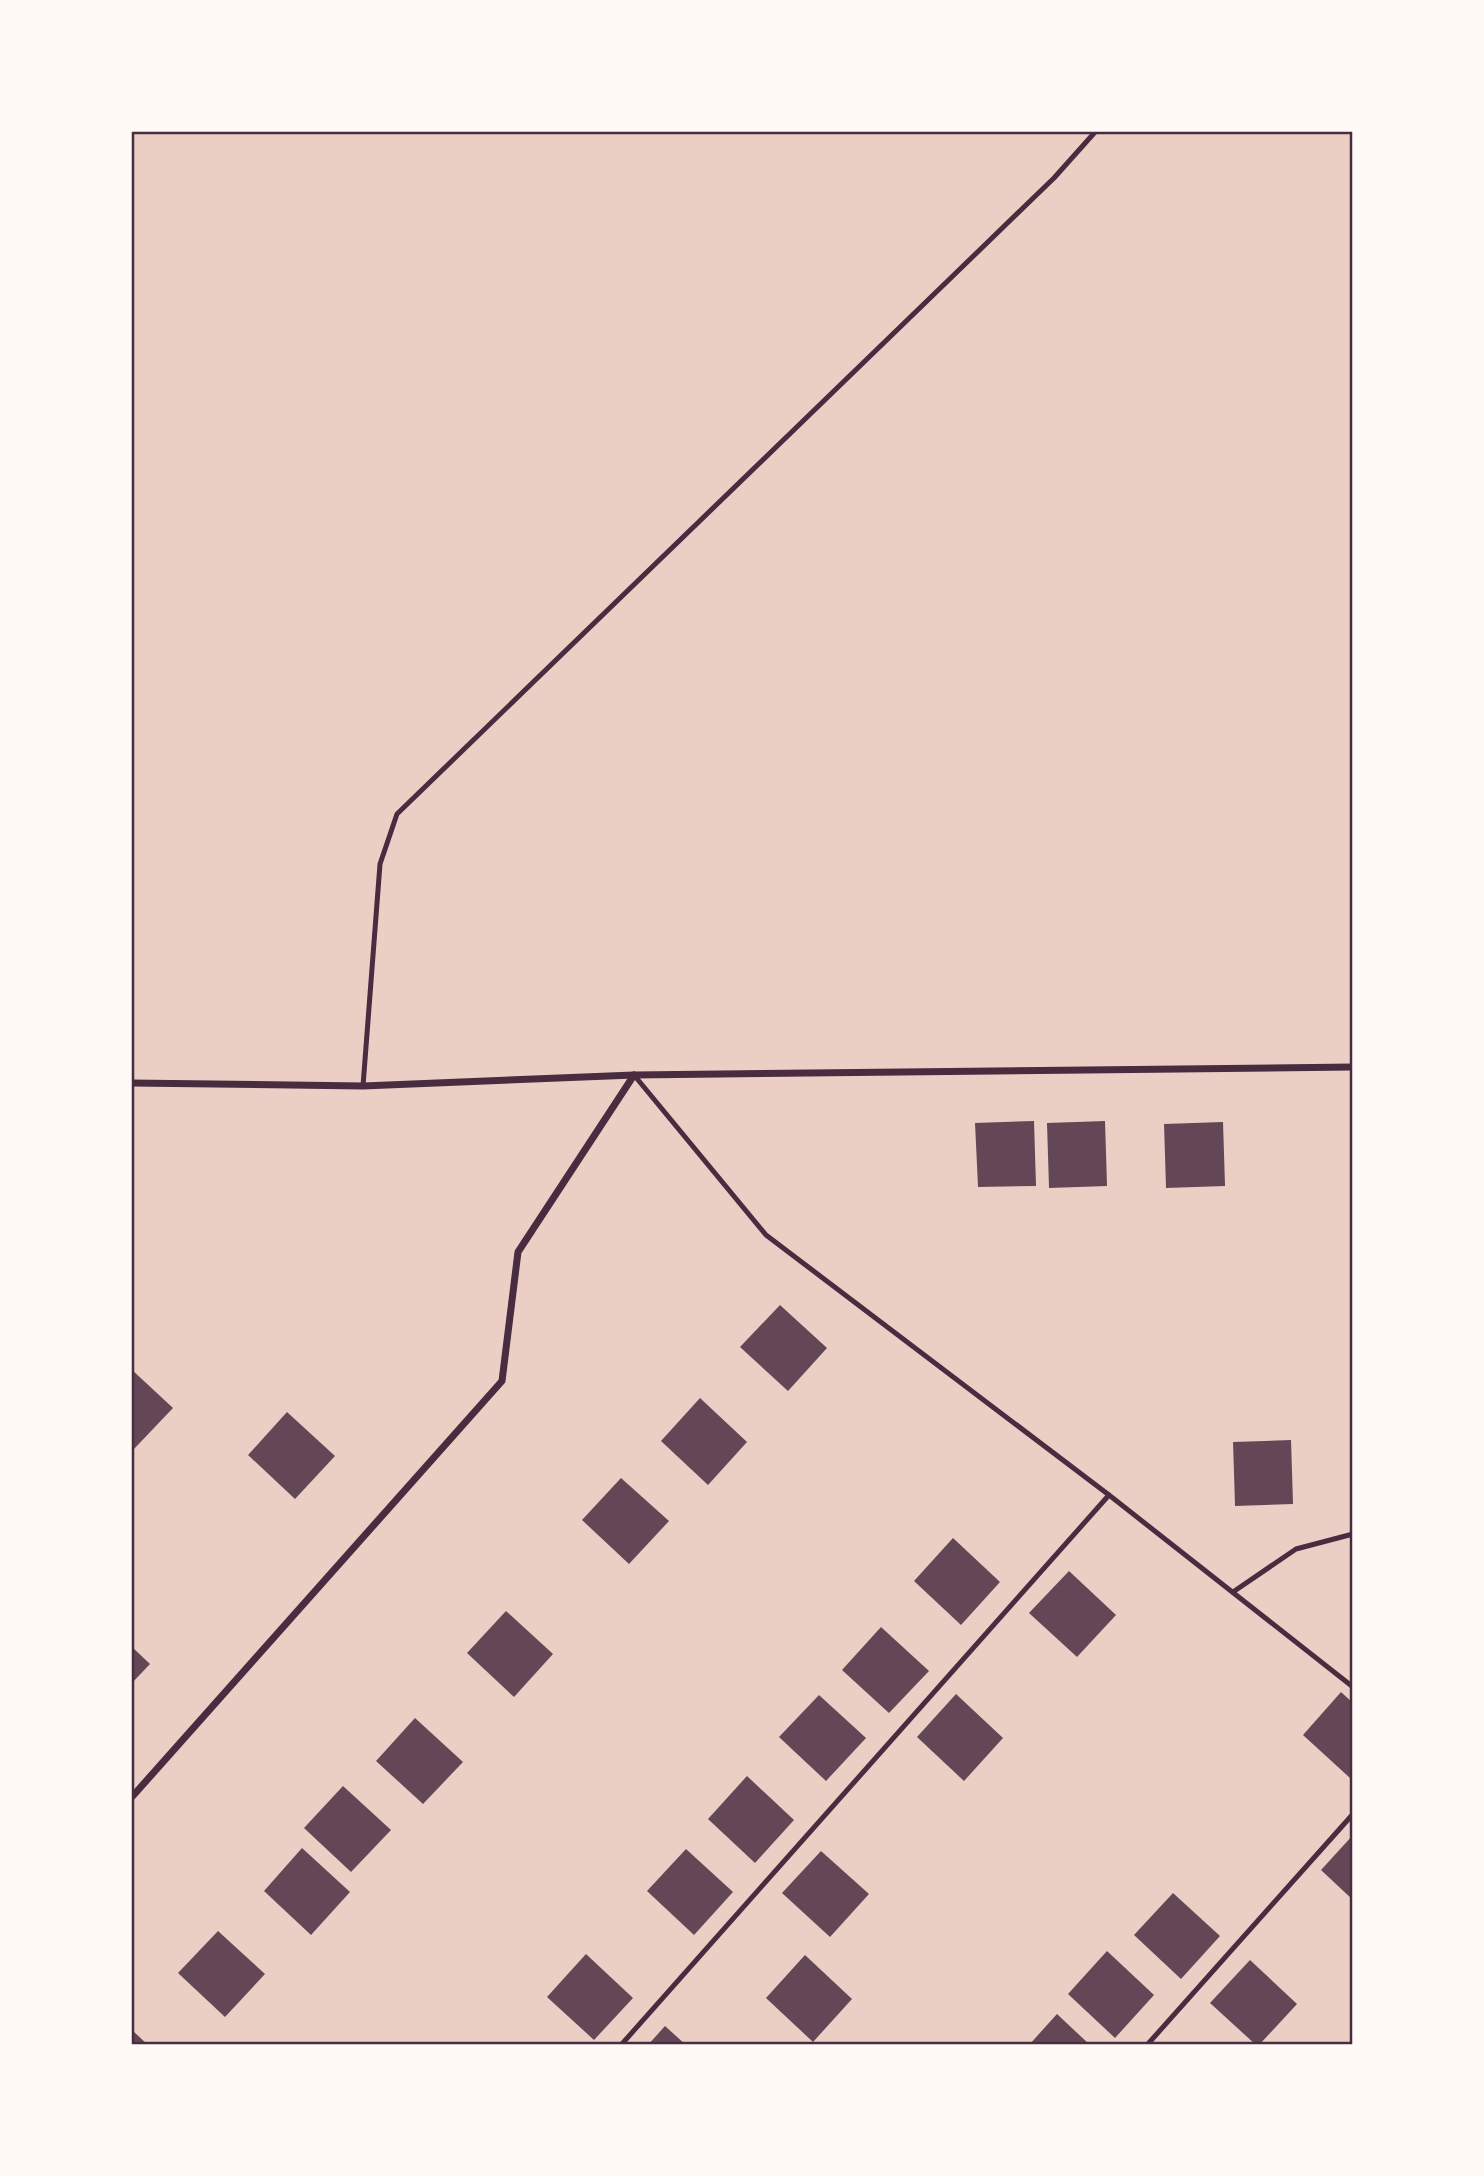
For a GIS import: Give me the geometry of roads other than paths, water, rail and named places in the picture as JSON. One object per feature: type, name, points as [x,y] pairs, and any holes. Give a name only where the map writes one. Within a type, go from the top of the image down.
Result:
[{"type":"street","points":[[131,1083],[363,1086],[634,1075],[1353,1067]]},
{"type":"street","points":[[131,1798],[502,1381],[518,1252],[634,1075]]},
{"type":"lane","points":[[363,1086],[380,864],[397,814],[1035,197],[1096,131]]},
{"type":"lane","points":[[634,1075],[766,1236],[1233,1591],[1353,1687]]},
{"type":"lane","points":[[621,2045],[1109,1496]]},
{"type":"lane","points":[[1233,1591],[1296,1549],[1353,1534]]},
{"type":"lane","points":[[1147,2045],[1353,1814]]}]
